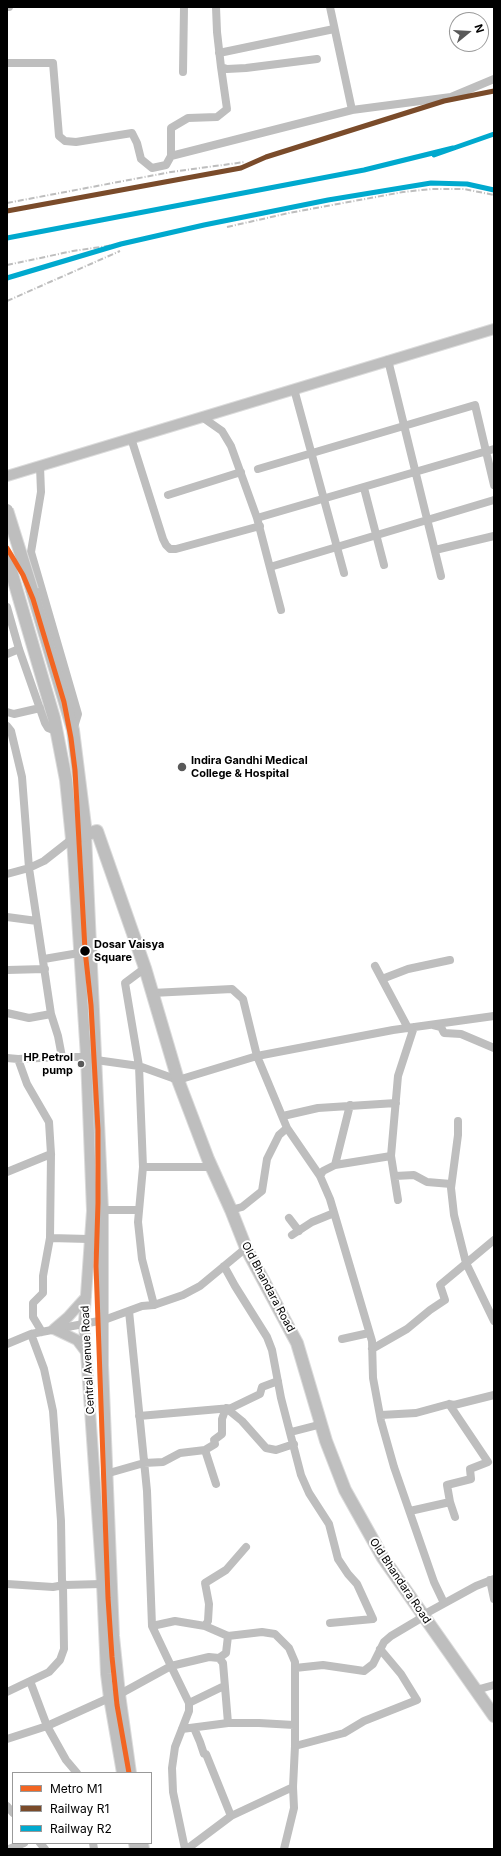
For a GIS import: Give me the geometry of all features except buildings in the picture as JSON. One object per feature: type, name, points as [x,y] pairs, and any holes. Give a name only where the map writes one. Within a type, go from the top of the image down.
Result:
[{"type":"highway","name":"Old Bhandara Road","points":[[7,510],[72,724],[91,832],[145,968],[178,1080],[211,1167],[231,1210],[246,1248],[297,1343],[322,1424],[345,1490],[383,1558],[494,1716]]},
{"type":"highway","name":"Central Avenue Road","points":[[7,557],[54,718],[66,780],[72,839]]},
{"type":"highway","points":[[72,839],[91,832]]},
{"type":"main road","points":[[7,476],[494,329]]},
{"type":"main road","name":"Central Avenue Road","points":[[91,832],[96,1060],[103,1210],[103,1365],[109,1473],[114,1636],[131,1772]]},
{"type":"main road","name":"Central Avenue Road","points":[[72,839],[86,1057],[92,1211],[84,1323],[109,1698],[122,1772]]},
{"type":"main road","points":[[86,1297],[68,1317],[54,1329],[77,1340],[86,1352]]},
{"type":"street","points":[[182,72],[184,7]]},
{"type":"street","points":[[7,64],[53,63],[59,136],[66,140],[76,142],[132,133],[137,143],[141,159],[152,168],[166,165],[171,156],[171,128],[188,118],[217,117],[227,109],[217,32],[216,7]]},
{"type":"street","points":[[330,7],[352,110]]},
{"type":"street","points":[[220,53],[334,29]]},
{"type":"street","points":[[221,67],[227,69],[246,68],[317,59]]},
{"type":"street","points":[[171,156],[352,110],[451,96],[494,79]]},
{"type":"street","points":[[388,360],[441,576]]},
{"type":"street","points":[[294,389],[344,573]]},
{"type":"street","points":[[258,469],[311,452],[475,405],[494,486]]},
{"type":"street","points":[[202,417],[222,430],[231,446],[258,522],[281,610]]},
{"type":"street","points":[[131,438],[163,539],[170,549],[176,549],[324,500],[494,449]]},
{"type":"street","points":[[40,466],[41,492],[31,552],[78,714],[72,724]]},
{"type":"street","points":[[168,494],[241,472]]},
{"type":"street","points":[[364,488],[384,565]]},
{"type":"street","points":[[270,567],[494,500]]},
{"type":"street","points":[[435,550],[494,536]]},
{"type":"street","points":[[7,557],[31,552]]},
{"type":"street","points":[[7,607],[19,649],[40,708],[48,728],[56,731]]},
{"type":"street","points":[[7,654],[19,649]]},
{"type":"street","points":[[7,712],[14,714],[40,708]]},
{"type":"street","points":[[7,726],[11,731],[22,777],[30,868],[37,921],[44,959],[51,1014],[58,1036],[62,1057]]},
{"type":"street","points":[[7,874],[30,868],[44,861],[72,839]]},
{"type":"street","points":[[7,917],[37,921]]},
{"type":"street","points":[[44,959],[79,953]]},
{"type":"street","points":[[382,978],[408,969],[450,960]]},
{"type":"street","points":[[375,966],[411,1027],[398,1076],[391,1156],[398,1200]]},
{"type":"street","points":[[145,968],[125,983],[139,1066],[143,1167],[139,1210],[142,1259],[154,1304]]},
{"type":"street","points":[[7,970],[45,969]]},
{"type":"street","points":[[152,993],[232,989],[243,1000],[257,1056],[287,1128],[320,1176],[334,1213],[369,1333],[372,1348],[373,1378],[394,1467],[410,1511],[415,1532],[434,1582],[444,1603]]},
{"type":"street","points":[[7,1013],[29,1018],[51,1014]]},
{"type":"street","points":[[7,1058],[86,1057],[96,1060],[139,1066],[178,1080],[257,1056],[411,1027],[494,1016]]},
{"type":"street","points":[[431,1024],[441,1027],[444,1033],[461,1034],[494,1048]]},
{"type":"street","points":[[18,1059],[27,1084],[49,1122],[51,1154],[50,1238],[43,1276],[44,1293],[33,1303],[33,1317],[42,1332]]},
{"type":"street","points":[[283,1116],[318,1108],[396,1103]]},
{"type":"street","points":[[335,1165],[350,1105]]},
{"type":"street","points":[[458,1121],[458,1135],[451,1184],[454,1215],[466,1264],[493,1318]]},
{"type":"street","points":[[231,1210],[242,1207],[262,1191],[267,1159],[280,1134],[287,1128]]},
{"type":"street","points":[[7,1172],[51,1154]]},
{"type":"street","points":[[320,1176],[323,1172],[335,1165],[391,1156]]},
{"type":"street","points":[[143,1167],[211,1167]]},
{"type":"street","points":[[395,1176],[414,1175],[427,1182],[451,1184]]},
{"type":"street","points":[[103,1210],[139,1210]]},
{"type":"street","points":[[289,1218],[296,1233],[312,1222],[334,1213]]},
{"type":"street","points":[[50,1238],[89,1240]]},
{"type":"street","points":[[372,1348],[407,1329],[445,1300],[440,1285],[494,1240]]},
{"type":"street","points":[[7,1344],[31,1334],[104,1320],[183,1295],[200,1286],[246,1248]]},
{"type":"street","points":[[224,1266],[267,1337],[272,1350],[281,1398],[301,1475],[308,1493],[329,1524],[338,1559],[357,1584],[373,1619],[330,1623]]},
{"type":"street","points":[[129,1311],[147,1491],[152,1626],[189,1703],[189,1711],[175,1747],[172,1768],[174,1792],[186,1849],[231,1816],[293,1786]]},
{"type":"street","points":[[342,1339],[369,1333]]},
{"type":"street","points":[[7,1692],[49,1672],[60,1660],[64,1649],[64,1586],[62,1581],[61,1521],[54,1411],[44,1369],[31,1334]]},
{"type":"street","points":[[139,1416],[226,1408],[260,1394],[262,1387],[278,1381]]},
{"type":"street","points":[[381,1416],[416,1413],[449,1404],[454,1405],[494,1395]]},
{"type":"street","points":[[449,1404],[488,1462],[470,1469],[471,1479],[447,1485],[450,1502],[455,1517]]},
{"type":"street","points":[[226,1408],[242,1421],[266,1448],[276,1450],[294,1444]]},
{"type":"street","points":[[109,1473],[144,1463],[163,1462],[180,1453],[205,1450],[215,1444],[214,1440],[222,1434],[222,1418],[226,1408]]},
{"type":"street","points":[[291,1432],[322,1424]]},
{"type":"street","points":[[205,1450],[216,1484]]},
{"type":"street","points":[[410,1511],[450,1502]]},
{"type":"street","points":[[205,1626],[208,1621],[209,1604],[205,1583],[226,1570],[246,1547]]},
{"type":"street","points":[[295,1668],[323,1665],[364,1671],[373,1664],[384,1642],[391,1636],[444,1603],[492,1580],[494,1599]]},
{"type":"street","points":[[7,1584],[53,1587],[102,1584]]},
{"type":"street","points":[[152,1626],[175,1621],[205,1626],[228,1636],[262,1632],[275,1634],[288,1648],[295,1662],[294,1808],[284,1849]]},
{"type":"street","points":[[7,1739],[47,1726],[120,1694],[171,1666],[209,1657],[219,1658],[226,1653],[228,1636]]},
{"type":"street","points":[[295,1746],[344,1733],[364,1721],[417,1700],[401,1674],[380,1649]]},
{"type":"street","points":[[219,1658],[223,1663],[228,1723]]},
{"type":"street","points":[[30,1681],[47,1726],[66,1760],[76,1772]]},
{"type":"street","points":[[476,1690],[494,1685]]},
{"type":"street","points":[[189,1703],[224,1686]]},
{"type":"street","points":[[182,1729],[228,1723],[294,1725]]},
{"type":"street","points":[[192,1728],[194,1728],[204,1754],[206,1754],[231,1816]]},
{"type":"street","points":[[8,1849],[21,1844]]},
{"type":"railway","points":[[7,211],[241,168],[266,157],[444,101],[494,91]]},
{"type":"railway","points":[[7,203],[171,172],[245,162]]},
{"type":"railway","points":[[227,227],[289,213],[403,192],[432,189],[464,189],[494,195]]},
{"type":"railway","points":[[7,265],[73,251],[121,244]]},
{"type":"railway","points":[[7,301],[120,251]]},
{"type":"railway","points":[[7,278],[80,256]]},
{"type":"metro line","name":"M1","points":[[7,548],[23,575],[33,599],[64,702],[75,770],[85,950],[91,1005],[98,1130],[96,1266],[108,1598],[117,1705],[129,1772]]},
{"type":"rail line","name":"R1","points":[[7,211],[241,168],[266,157],[444,101],[494,91]]},
{"type":"rail line","name":"R2","points":[[434,155],[494,134]]},
{"type":"rail line","name":"R2","points":[[7,238],[364,170],[453,148]]},
{"type":"rail line","name":"R2","points":[[7,278],[121,244],[204,225],[328,200],[431,183],[467,184],[494,190]]},
{"type":"place","name":"Indira Gandhi Medical College & Hospital","points":[[182,767]]},
{"type":"place","name":"Dosar Vaisya Square","points":[[85,951]]},
{"type":"place","name":"HP Petrol pump","points":[[81,1064]]}]
